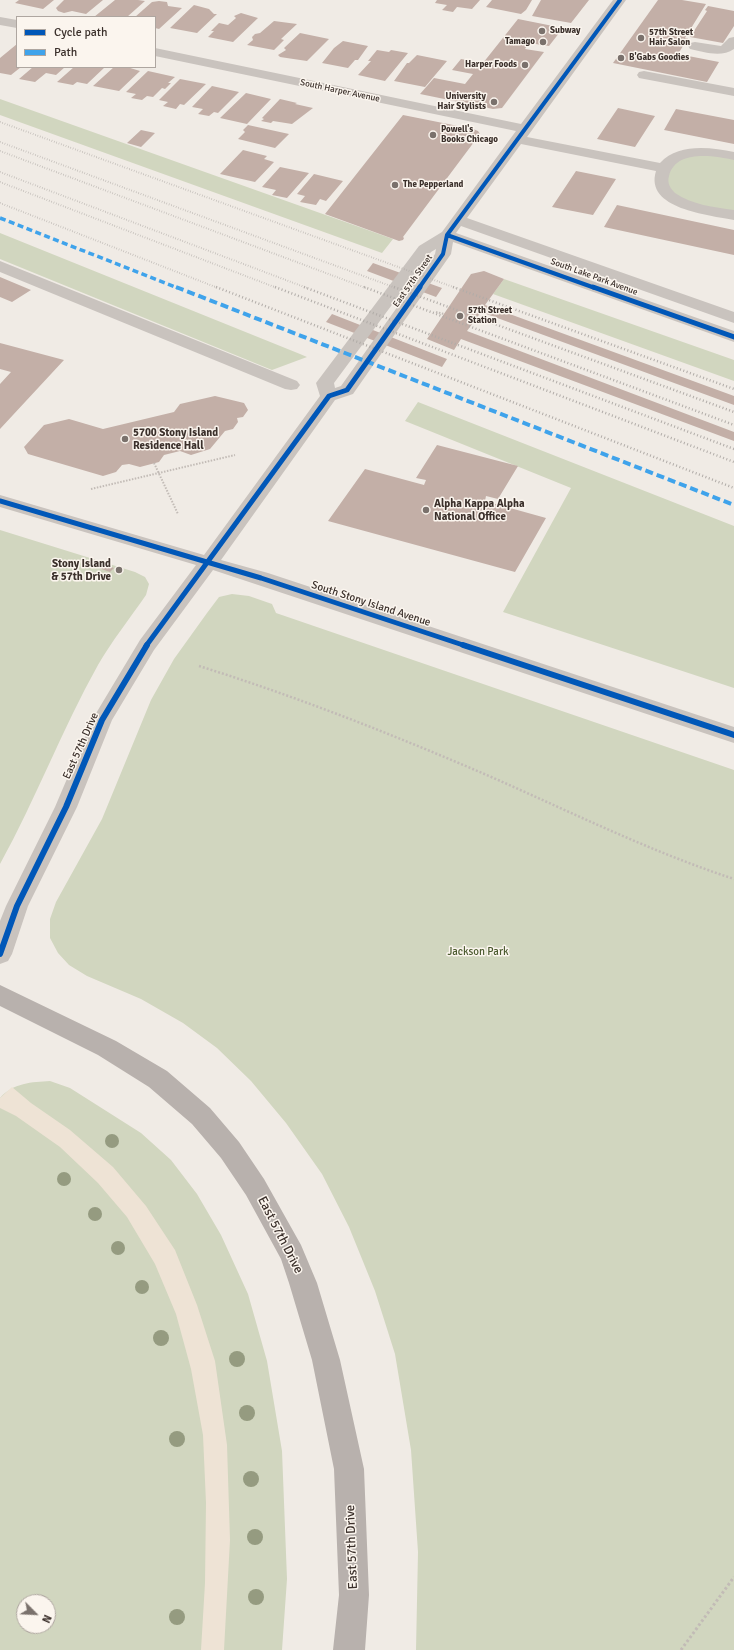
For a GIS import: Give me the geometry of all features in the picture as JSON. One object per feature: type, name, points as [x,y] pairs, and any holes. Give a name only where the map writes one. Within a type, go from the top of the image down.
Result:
[{"type":"main road","name":"East 57th Drive","points":[[0,995],[107,1048],[158,1079],[201,1116],[230,1150],[255,1188],[292,1254],[303,1283],[326,1360],[349,1469],[354,1596],[349,1650]]},
{"type":"street","name":"East 57th Street","points":[[447,235],[443,254],[347,390],[329,396],[324,383],[425,249],[447,235],[620,0]]},
{"type":"street","points":[[0,20],[16,24]]},
{"type":"street","points":[[696,46],[722,50],[729,48],[734,41]]},
{"type":"street","name":"South Harper Avenue","points":[[156,52],[521,134],[663,168]]},
{"type":"street","points":[[644,75],[734,92]]},
{"type":"street","points":[[734,156],[696,152],[677,157],[669,161],[663,168],[660,181],[662,188],[669,195],[694,207],[734,216]]},
{"type":"street","points":[[458,220],[734,318]]},
{"type":"street","name":"South Lake Park Avenue","points":[[447,235],[734,337]]},
{"type":"street","points":[[0,266],[291,385]]},
{"type":"street","points":[[209,562],[329,396]]},
{"type":"street","name":"South Stony Island Avenue","points":[[0,501],[209,562],[734,735]]},
{"type":"street","name":"East 57th Drive","points":[[0,954],[17,906],[66,807],[102,720],[147,645],[209,562]]},
{"type":"path","points":[[436,312],[444,314]]},
{"type":"path","points":[[91,489],[236,456]]},
{"type":"path","points":[[154,463],[178,514]]},
{"type":"path","points":[[199,666],[264,686],[418,746],[659,851],[734,879]]},
{"type":"path","points":[[680,1650],[734,1577]]},
{"type":"green space","points":[[0,99],[393,239],[382,253],[0,115]]},
{"type":"green space","points":[[686,154],[734,156],[734,215],[679,201],[661,175]]},
{"type":"green space","points":[[0,233],[307,357],[272,370],[0,259]]},
{"type":"green space","points":[[504,279],[734,360],[734,381],[493,294]]},
{"type":"green space","points":[[418,402],[734,526],[734,688],[503,612],[571,488],[405,421]]},
{"type":"green space","points":[[0,530],[135,572],[145,577],[149,584],[146,595],[109,647],[85,689],[0,864]]},
{"type":"green space","name":"Jackson Park","points":[[232,594],[249,596],[272,604],[276,613],[734,770],[734,1650],[416,1650],[418,1552],[411,1450],[395,1354],[375,1291],[349,1227],[322,1174],[286,1123],[251,1081],[217,1048],[183,1023],[141,999],[87,976],[69,965],[58,953],[50,938],[50,919],[56,902],[102,819],[151,700],[174,659],[219,597]]},
{"type":"green space","points":[[50,1081],[70,1088],[141,1133],[171,1160],[197,1194],[221,1235],[248,1294],[267,1361],[282,1451],[287,1579],[282,1650],[0,1650],[0,1098],[5,1093],[17,1086]]},
{"type":"shaded area","points":[[12,1087],[31,1103],[70,1130],[113,1167],[146,1206],[175,1250],[197,1305],[215,1361],[227,1445],[230,1540],[224,1650],[201,1650],[205,1583],[206,1503],[203,1435],[191,1369],[176,1314],[155,1264],[127,1217],[98,1183],[60,1147],[16,1116],[0,1108],[0,1098]]},
{"type":"building","points":[[19,0],[54,0],[43,9],[15,3]]},
{"type":"building","points":[[64,0],[103,0],[86,14],[72,11],[64,13],[58,11],[56,8]]},
{"type":"building","points":[[115,0],[145,1],[128,16],[95,16]]},
{"type":"building","points":[[437,0],[480,0],[472,9],[457,7],[453,12],[442,10],[447,5],[435,3]]},
{"type":"building","points":[[492,0],[532,0],[526,10],[521,14],[486,7]]},
{"type":"building","points":[[541,0],[589,0],[571,23],[532,16]]},
{"type":"building","points":[[658,0],[682,0],[706,4],[685,38],[688,38],[678,54],[719,62],[707,82],[613,63]]},
{"type":"building","points":[[152,2],[167,2],[168,6],[182,8],[159,29],[156,28],[156,16],[136,16]]},
{"type":"building","points":[[194,5],[209,9],[214,14],[217,14],[197,33],[170,28]]},
{"type":"building","points":[[708,6],[734,11],[734,26],[723,43],[690,37],[707,11],[705,10]]},
{"type":"building","points":[[241,13],[258,18],[233,42],[208,37],[214,31],[211,31],[219,23],[228,25],[236,18],[234,16]]},
{"type":"building","points":[[518,19],[563,28],[549,46],[529,43],[525,49],[544,52],[502,108],[493,109],[420,94],[434,78],[465,84],[473,74],[452,70],[461,59],[483,63]]},
{"type":"building","points":[[274,21],[297,24],[281,39],[284,40],[274,50],[247,45],[253,40],[252,37],[255,34],[260,33]]},
{"type":"building","points":[[300,33],[329,39],[307,61],[280,57],[278,55],[286,50],[284,48]]},
{"type":"building","points":[[343,41],[368,46],[358,60],[355,60],[348,68],[322,63],[334,48]]},
{"type":"building","points":[[16,45],[16,68],[20,68],[11,75],[0,73],[0,58]]},
{"type":"building","points":[[377,50],[389,52],[391,50],[408,53],[385,81],[358,75],[371,61],[368,61]]},
{"type":"building","points":[[417,55],[447,61],[425,87],[394,81],[407,63],[409,63]]},
{"type":"building","points":[[32,68],[64,68],[56,75],[46,73],[35,82],[19,79]]},
{"type":"building","points":[[73,68],[104,68],[87,84],[77,82],[73,85],[57,82]]},
{"type":"building","points":[[113,68],[130,68],[140,71],[119,91],[93,86]]},
{"type":"building","points":[[148,71],[175,77],[168,83],[171,83],[165,89],[162,88],[153,97],[147,96],[142,100],[131,98],[136,94],[126,92]]},
{"type":"building","points":[[180,79],[206,84],[184,105],[180,104],[176,109],[163,106],[168,102],[159,100]]},
{"type":"building","points":[[212,86],[239,92],[218,113],[214,112],[209,116],[198,114],[203,109],[192,107]]},
{"type":"building","points":[[246,93],[271,99],[247,124],[220,118]]},
{"type":"building","points":[[280,99],[313,108],[292,124],[261,121],[264,119],[262,118]]},
{"type":"building","points":[[618,108],[655,116],[635,147],[597,139]]},
{"type":"building","points":[[676,109],[734,120],[734,144],[664,130]]},
{"type":"building","name":"The Pepperland","points":[[403,115],[473,129],[478,131],[480,134],[403,237],[403,240],[399,241],[325,214]]},
{"type":"building","points":[[248,125],[289,134],[275,148],[238,139],[245,132],[243,130]]},
{"type":"building","points":[[141,130],[155,133],[141,147],[127,143]]},
{"type":"building","points":[[243,150],[267,156],[264,159],[274,162],[255,182],[220,174]]},
{"type":"building","points":[[280,167],[309,173],[287,198],[272,195],[276,190],[262,187]]},
{"type":"building","points":[[576,171],[616,179],[593,215],[552,207]]},
{"type":"building","points":[[314,174],[343,181],[326,201],[320,199],[316,205],[300,202],[305,196],[297,194]]},
{"type":"building","points":[[617,205],[734,230],[734,255],[604,227]]},
{"type":"building","points":[[373,263],[442,288],[436,297],[367,271]]},
{"type":"building","points":[[484,271],[504,279],[485,305],[734,396],[734,405],[481,312],[467,331],[734,432],[734,441],[461,339],[454,350],[427,339],[471,274]]},
{"type":"building","points":[[0,277],[31,290],[12,302],[0,297]]},
{"type":"building","points":[[332,314],[447,359],[442,367],[326,322]]},
{"type":"building","points":[[0,343],[64,360],[0,429],[0,384],[11,372],[0,369]]},
{"type":"building","name":"5700 Stony Island Residence Hall","points":[[215,396],[244,403],[248,410],[243,417],[237,418],[238,422],[233,429],[225,431],[210,449],[191,455],[180,451],[164,455],[159,462],[140,467],[129,464],[122,465],[116,472],[103,476],[28,454],[24,447],[44,425],[69,419],[103,429],[174,412],[180,404]]},
{"type":"building","name":"Alpha Kappa Alpha National Office","points":[[437,445],[518,466],[498,499],[486,496],[485,501],[546,518],[515,572],[328,521],[365,469],[424,485],[426,480],[416,478]]},
{"type":"building","points":[[97,562],[114,568],[110,572],[93,566]]},
{"type":"railway","points":[[0,122],[456,288]]},
{"type":"railway","points":[[0,142],[396,288]]},
{"type":"railway","points":[[0,151],[366,288]]},
{"type":"railway","points":[[0,172],[307,288]]},
{"type":"railway","points":[[0,182],[277,288]]},
{"type":"railway","points":[[0,203],[218,288]]},
{"type":"railway","points":[[216,287],[734,488]]},
{"type":"railway","points":[[275,287],[734,462]]},
{"type":"railway","points":[[304,287],[734,449]]},
{"type":"railway","points":[[364,287],[734,425]]},
{"type":"railway","points":[[394,287],[734,412]]},
{"type":"railway","points":[[453,287],[734,389]]},
{"type":"marked path","points":[[0,218],[734,505]]},
{"type":"cycle path","points":[[0,954],[17,906],[66,807],[102,720],[133,666],[329,396],[347,390],[443,254],[447,235],[620,0]]},
{"type":"cycle path","points":[[447,235],[734,337]]},
{"type":"cycle path","points":[[0,501],[261,578],[734,735]]},
{"type":"place","name":"Subway","points":[[542,31]]},
{"type":"place","name":"57th Street Hair Salon","points":[[641,38]]},
{"type":"place","name":"Tamago","points":[[543,42]]},
{"type":"place","name":"B'Gabs Goodies","points":[[621,58]]},
{"type":"place","name":"Harper Foods","points":[[525,65]]},
{"type":"place","name":"University Hair Stylists","points":[[494,102]]},
{"type":"place","name":"Powell's Books Chicago","points":[[433,135]]},
{"type":"place","name":"The Pepperland","points":[[395,185]]},
{"type":"place","name":"57th Street Station","points":[[460,316]]},
{"type":"place","name":"5700 Stony Island Residence Hall","points":[[125,439]]},
{"type":"place","name":"Alpha Kappa Alpha National Office","points":[[426,510]]},
{"type":"place","name":"Stony Island & 57th Drive","points":[[119,570]]}]
